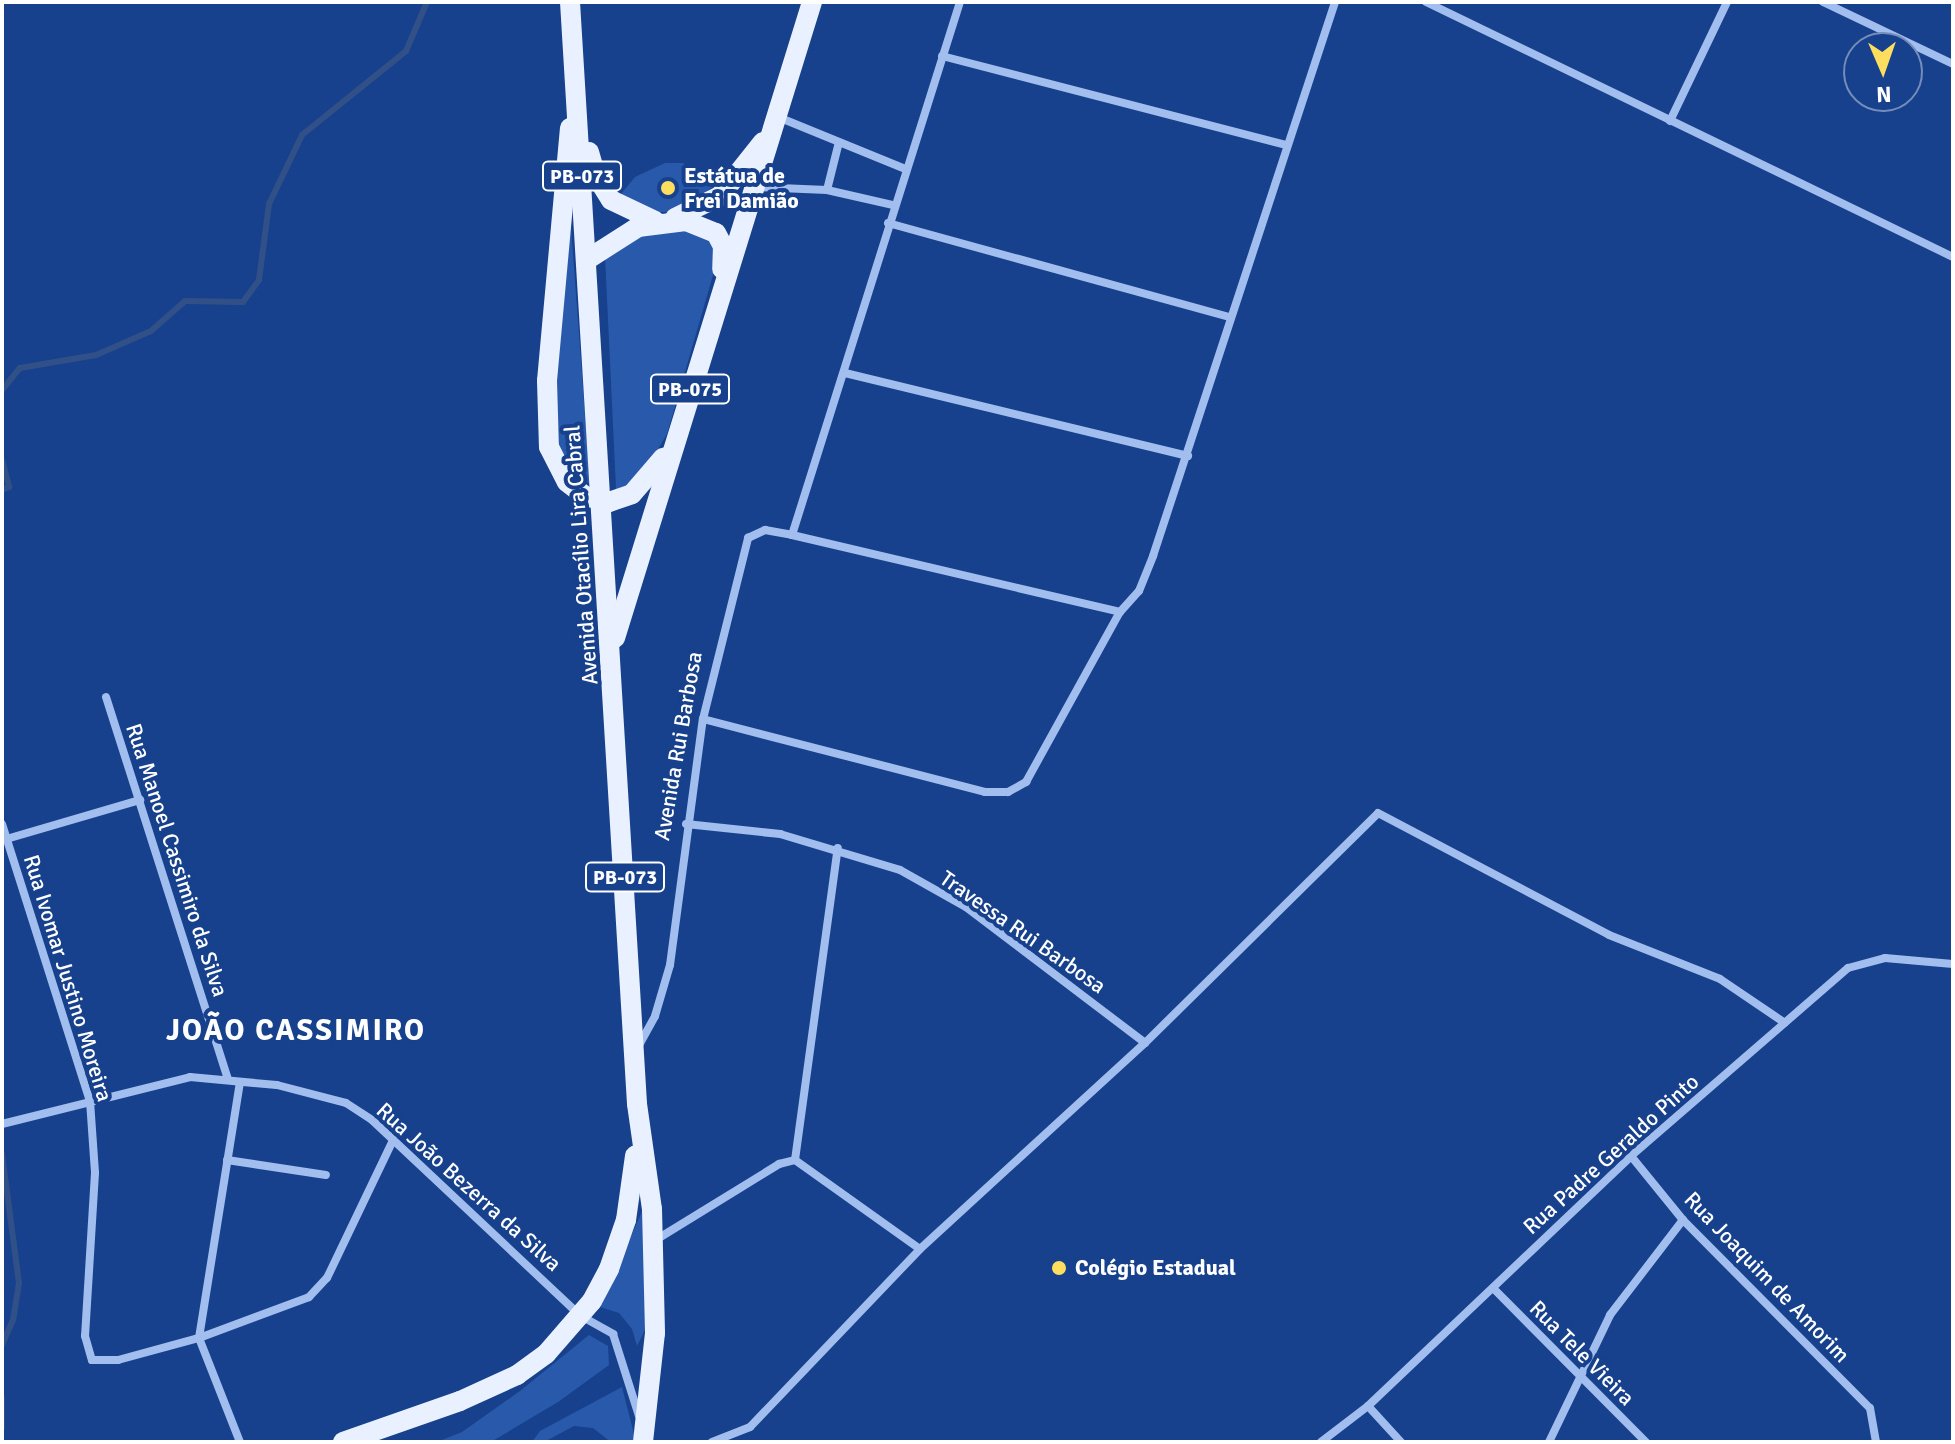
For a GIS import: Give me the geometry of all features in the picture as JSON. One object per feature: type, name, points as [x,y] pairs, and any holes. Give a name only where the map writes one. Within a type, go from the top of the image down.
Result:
[{"type":"main road","name":"Avenida Otacílio Lira Cabral","points":[[570,2],[612,650],[637,1104],[653,1241]]},
{"type":"main road","name":"PB-075","points":[[612,650],[720,289],[812,2]]},
{"type":"main road","points":[[577,93],[600,185],[617,204],[661,221],[694,221],[716,233],[724,258],[720,289]]},
{"type":"main road","points":[[577,93],[556,237],[547,429],[559,471],[585,496],[600,501],[632,494],[673,444]]},
{"type":"main road","points":[[588,259],[661,221],[720,196],[775,123]]},
{"type":"main road","name":"Avenida Otacílio Lira Cabral","points":[[581,1316],[609,1269],[626,1220],[637,1104]]},
{"type":"main road","name":"PB-073","points":[[644,1439],[655,1333],[653,1241]]},
{"type":"main road","name":"PB-073","points":[[343,1442],[517,1375],[546,1354],[581,1316]]},
{"type":"street","points":[[792,535],[845,373],[903,168],[960,2]]},
{"type":"street","points":[[703,719],[956,785],[1008,792],[1026,782],[1120,612],[1139,591],[1188,456],[1229,317],[1335,2]]},
{"type":"street","points":[[1426,2],[1953,257]]},
{"type":"street","points":[[1670,121],[1727,2]]},
{"type":"street","points":[[1823,2],[1953,64]]},
{"type":"street","points":[[942,56],[1285,145]]},
{"type":"street","points":[[775,123],[839,142],[903,168]]},
{"type":"street","points":[[827,190],[839,142]]},
{"type":"street","points":[[755,187],[827,190],[893,205]]},
{"type":"street","points":[[888,223],[1229,317]]},
{"type":"street","points":[[845,373],[1188,456]]},
{"type":"street","name":"Avenida Rui Barbosa","points":[[635,1053],[655,1016],[670,965],[686,824],[703,719],[743,546],[765,530],[1120,612]]},
{"type":"street","name":"Rua Manoel Cassimiro da Silva","points":[[106,697],[228,1080]]},
{"type":"street","points":[[5,840],[140,800]]},
{"type":"street","points":[[712,1442],[750,1427],[920,1249],[1145,1043],[1371,817],[1382,812],[1609,935],[1720,979],[1785,1023]]},
{"type":"street","name":"Rua Ivomar Justino Moreira","points":[[2,824],[90,1101],[95,1173],[85,1336],[92,1360],[101,1362],[199,1338]]},
{"type":"street","name":"Travessa Rui Barbosa","points":[[686,824],[780,834],[838,848],[900,870],[966,907],[1145,1043]]},
{"type":"street","points":[[795,1160],[838,848]]},
{"type":"street","name":"Rua Padre Geraldo Pinto","points":[[1321,1442],[1368,1406],[1631,1156],[1860,961],[1953,964]]},
{"type":"street","name":"Rua João Bezerra da Silva","points":[[2,1124],[190,1077],[228,1080],[346,1103],[393,1140],[581,1316],[613,1334],[644,1439]]},
{"type":"street","points":[[240,1082],[199,1338],[240,1442]]},
{"type":"street","points":[[199,1338],[299,1303],[319,1289],[393,1140]]},
{"type":"street","name":"Rua Joaquim de Amorim","points":[[1631,1156],[1683,1220],[1870,1408],[1875,1422],[1876,1442]]},
{"type":"street","points":[[227,1160],[326,1175]]},
{"type":"street","points":[[653,1241],[779,1164],[795,1160],[920,1249]]},
{"type":"street","points":[[1549,1442],[1610,1315],[1683,1220]]},
{"type":"street","name":"Rua Tele Vieira","points":[[1493,1288],[1578,1378],[1646,1442]]},
{"type":"street","points":[[1368,1406],[1401,1442]]},
{"type":"shaded area","points":[[665,163],[683,163],[718,184],[671,212],[654,212],[621,194],[635,177]]},
{"type":"shaded area","points":[[570,213],[590,484],[577,476],[559,446],[556,388]]},
{"type":"shaded area","points":[[686,229],[712,239],[718,258],[667,434],[643,474],[622,491],[616,489],[605,256],[638,237]]},
{"type":"shaded area","points":[[643,1209],[646,1328],[637,1346],[632,1329],[619,1313],[600,1307]]},
{"type":"shaded area","points":[[589,1335],[608,1346],[609,1365],[558,1402],[491,1442],[437,1442],[462,1432],[520,1391]]},
{"type":"shaded area","points":[[622,1387],[636,1442],[611,1442],[593,1428],[574,1426],[544,1442],[532,1442],[540,1431]]},
{"type":"waterway","points":[[2,390],[20,368],[96,355],[151,331],[185,301],[243,302],[259,280],[269,204],[302,135],[406,51],[427,2]]},
{"type":"waterway","points":[[2,460],[9,487],[2,490]]},
{"type":"waterway","points":[[2,1154],[19,1283],[13,1320],[2,1345]]},
{"type":"waterway","points":[[2,1398],[2,1428]]},
{"type":"place","name":"Estátua de Frei Damião","points":[[668,188]]},
{"type":"place","name":"Colégio Estadual","points":[[1059,1268]]},
{"type":"district","name":"JOÃO CASSIMIRO","points":[[296,1031]]}]
